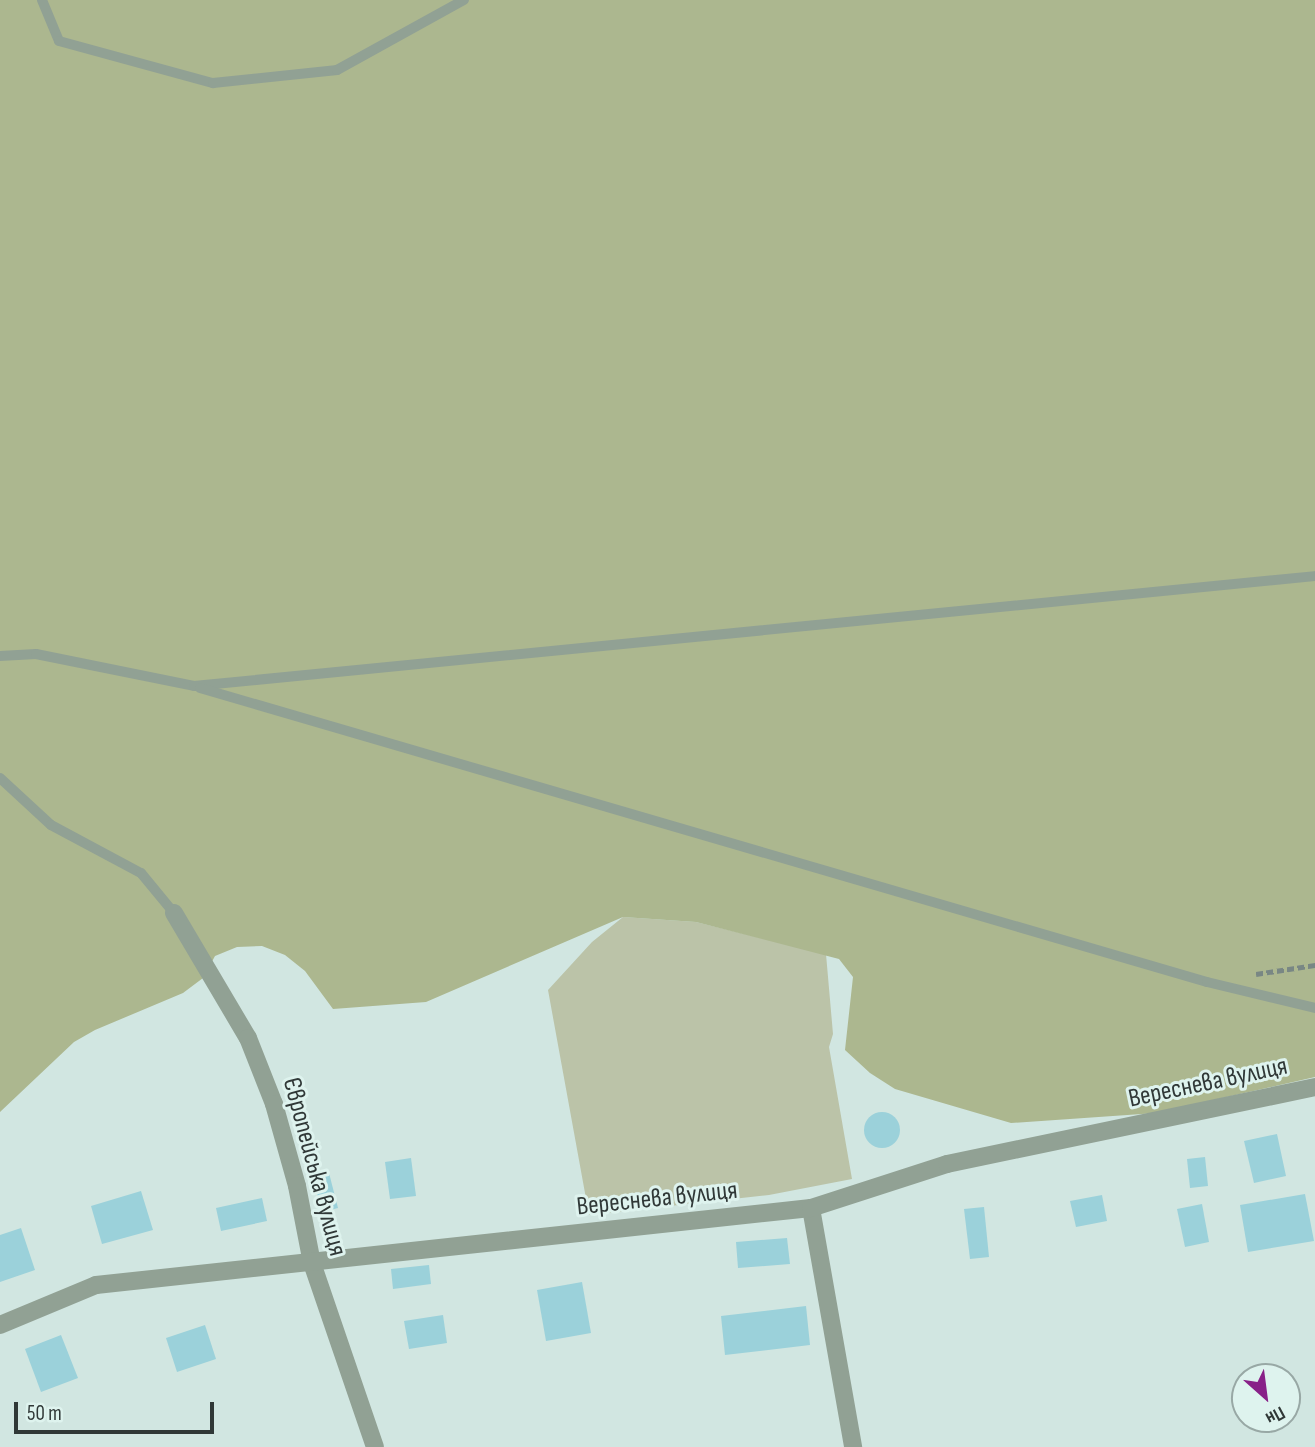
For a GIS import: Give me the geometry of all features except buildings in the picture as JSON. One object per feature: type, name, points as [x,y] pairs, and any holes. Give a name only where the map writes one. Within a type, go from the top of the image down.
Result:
[{"type":"street","name":"Європейська вулиця","points":[[174,913],[248,1038],[270,1093],[297,1186],[312,1263],[375,1447]]},
{"type":"street","name":"Вереснева вулиця","points":[[0,1325],[96,1285],[811,1208],[947,1164],[1315,1087]]},
{"type":"street","points":[[811,1208],[853,1447]]},
{"type":"lane","points":[[42,0],[60,41],[213,83],[337,70],[464,0]]},
{"type":"lane","points":[[194,686],[1315,576]]},
{"type":"lane","points":[[0,656],[36,654],[194,686],[1207,982],[1315,1008]]},
{"type":"lane","points":[[0,778],[51,825],[141,873],[174,913]]},
{"type":"path","points":[[1248,975],[1315,965]]},
{"type":"green space","points":[[0,0],[1315,0],[1315,1077],[1156,1113],[1011,1123],[895,1089],[870,1073],[845,1050],[853,977],[839,959],[696,922],[623,917],[426,1002],[333,1009],[305,971],[285,955],[262,946],[237,947],[215,956],[203,978],[183,993],[95,1030],[74,1042],[0,1112]]},
{"type":"green space","points":[[623,917],[696,922],[826,954],[833,1034],[829,1047],[852,1179],[769,1195],[589,1215],[548,990],[592,942]]}]
